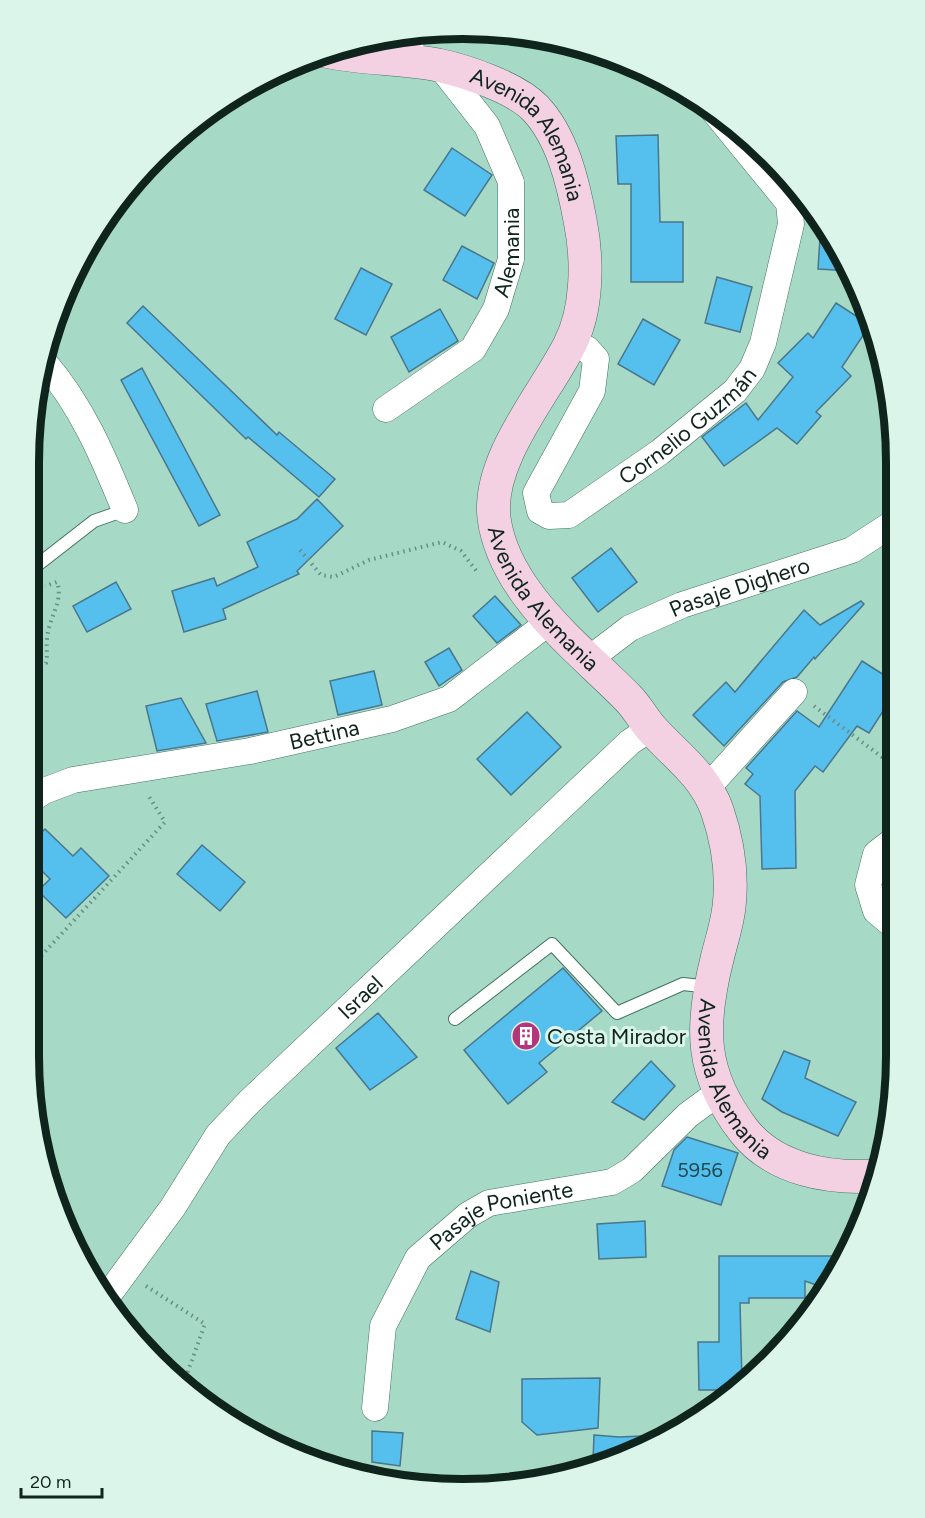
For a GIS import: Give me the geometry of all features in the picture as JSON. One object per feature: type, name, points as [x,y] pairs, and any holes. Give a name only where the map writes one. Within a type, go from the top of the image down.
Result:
[{"type":"main road","name":"Avenida Alemania","points":[[375,48],[410,46],[440,66],[500,86],[535,107],[555,138],[568,168],[582,229],[585,261],[582,309],[572,342],[517,431],[497,479],[494,517],[504,550],[516,573],[549,622],[633,702],[651,728],[683,758],[708,787],[728,843],[730,878],[724,934],[711,987],[706,1024],[710,1070],[718,1093],[749,1138],[785,1162],[809,1171],[840,1177],[869,1176]]},
{"type":"street","name":"Alemania","points":[[386,409],[473,350],[496,309],[511,259],[511,182],[487,126],[440,66]]},
{"type":"street","name":"Cornelio Guzmán","points":[[572,342],[587,349],[596,359],[596,376],[592,391],[536,493],[540,511],[553,516],[569,514],[660,452],[735,391],[752,369],[763,343],[791,224],[789,203],[739,141]]},
{"type":"street","points":[[49,369],[77,407],[97,441],[125,510]]},
{"type":"street","name":"Pasaje Dighero","points":[[588,660],[630,628],[682,605],[852,550],[886,528]]},
{"type":"street","name":"Bettina","points":[[39,794],[73,780],[250,751],[393,719],[449,699],[549,622]]},
{"type":"street","points":[[708,787],[794,692]]},
{"type":"street","name":"Israel","points":[[111,1292],[174,1207],[218,1134],[250,1101],[630,742],[651,728]]},
{"type":"street","points":[[886,846],[876,854],[868,885],[876,911],[886,919]]},
{"type":"street","name":"Pasaje Poniente","points":[[375,1408],[383,1326],[418,1258],[468,1215],[489,1203],[612,1182],[632,1170],[688,1115],[718,1093]]},
{"type":"lane","points":[[39,564],[94,521],[125,510]]},
{"type":"lane","points":[[455,1019],[552,944],[617,1013],[683,984],[711,987]]},
{"type":"path","points":[[300,550],[321,575],[334,577],[369,560],[442,542],[461,551],[489,585],[516,573]]},
{"type":"path","points":[[39,668],[46,663],[48,652],[46,640],[61,592],[57,582],[40,587]]},
{"type":"path","points":[[794,692],[886,760]]},
{"type":"path","points":[[39,960],[165,822],[146,795],[156,794]]},
{"type":"path","points":[[125,1272],[205,1324],[186,1376]]},
{"type":"building","points":[[658,135],[660,222],[683,222],[683,282],[631,282],[631,184],[618,184],[616,136]]},
{"type":"building","points":[[452,148],[492,175],[465,216],[424,190]]},
{"type":"building","points":[[820,236],[839,270],[818,269]]},
{"type":"building","points":[[462,246],[494,263],[477,299],[443,280]]},
{"type":"building","points":[[361,268],[392,284],[366,335],[335,319]]},
{"type":"building","points":[[717,277],[752,287],[740,332],[705,323]]},
{"type":"building","points":[[836,303],[862,320],[866,332],[842,367],[851,376],[816,412],[821,416],[797,444],[777,428],[724,466],[702,437],[746,403],[758,420],[793,377],[778,363],[808,333],[813,338]]},
{"type":"building","points":[[143,306],[277,435],[279,432],[335,479],[319,497],[248,437],[246,439],[127,323]]},
{"type":"building","points":[[440,309],[458,341],[409,372],[391,337]]},
{"type":"building","points":[[643,319],[680,340],[654,385],[618,364]]},
{"type":"building","points":[[142,368],[220,515],[199,526],[121,380]]},
{"type":"building","points":[[317,499],[343,526],[297,571],[299,574],[223,609],[226,619],[184,632],[172,591],[214,578],[217,586],[258,567],[247,542],[297,519]]},
{"type":"building","points":[[611,548],[637,582],[598,612],[572,578]]},
{"type":"building","points":[[116,582],[131,609],[87,632],[73,606]]},
{"type":"building","points":[[495,596],[521,625],[497,643],[473,616]]},
{"type":"building","points":[[861,601],[864,604],[815,659],[814,657],[797,677],[783,682],[724,746],[693,715],[726,682],[735,692],[804,610],[820,625]]},
{"type":"building","points":[[449,648],[462,670],[439,686],[425,662]]},
{"type":"building","points":[[862,661],[886,676],[886,706],[869,733],[857,726],[823,772],[815,766],[795,791],[796,868],[762,869],[760,796],[745,784],[753,774],[746,768],[797,711],[819,727]]},
{"type":"building","points":[[374,671],[382,705],[338,715],[330,681]]},
{"type":"building","points":[[257,691],[268,732],[217,741],[206,704]]},
{"type":"building","points":[[181,698],[206,743],[157,751],[146,706]]},
{"type":"building","points":[[527,712],[561,747],[511,795],[477,759]]},
{"type":"building","points":[[45,829],[73,856],[81,848],[109,876],[66,918],[39,892],[50,879],[39,868],[39,835]]},
{"type":"building","points":[[202,845],[245,882],[220,911],[177,874]]},
{"type":"building","name":"Costa Mirador","points":[[563,968],[602,1011],[539,1063],[547,1072],[508,1104],[464,1050]]},
{"type":"building","points":[[378,1013],[417,1057],[370,1090],[336,1048]]},
{"type":"building","points":[[784,1051],[810,1061],[805,1078],[856,1102],[838,1136],[782,1112],[762,1099]]},
{"type":"building","points":[[651,1061],[675,1086],[644,1120],[612,1102]]},
{"type":"building","points":[[687,1137],[738,1153],[721,1205],[662,1186],[674,1150]]},
{"type":"building","points":[[645,1221],[646,1257],[599,1259],[597,1224]]},
{"type":"building","points":[[719,1256],[835,1256],[818,1286],[805,1281],[805,1298],[749,1298],[749,1303],[740,1303],[742,1374],[721,1390],[699,1390],[698,1342],[719,1342]]},
{"type":"building","points":[[471,1271],[499,1282],[490,1332],[456,1319]]},
{"type":"building","points":[[600,1378],[598,1428],[537,1435],[522,1422],[522,1379]]},
{"type":"building","points":[[372,1431],[403,1433],[400,1466],[372,1462]]},
{"type":"building","points":[[594,1435],[649,1436],[625,1447],[593,1459]]},
{"type":"place","name":"Costa Mirador","points":[[526,1036]]}]
